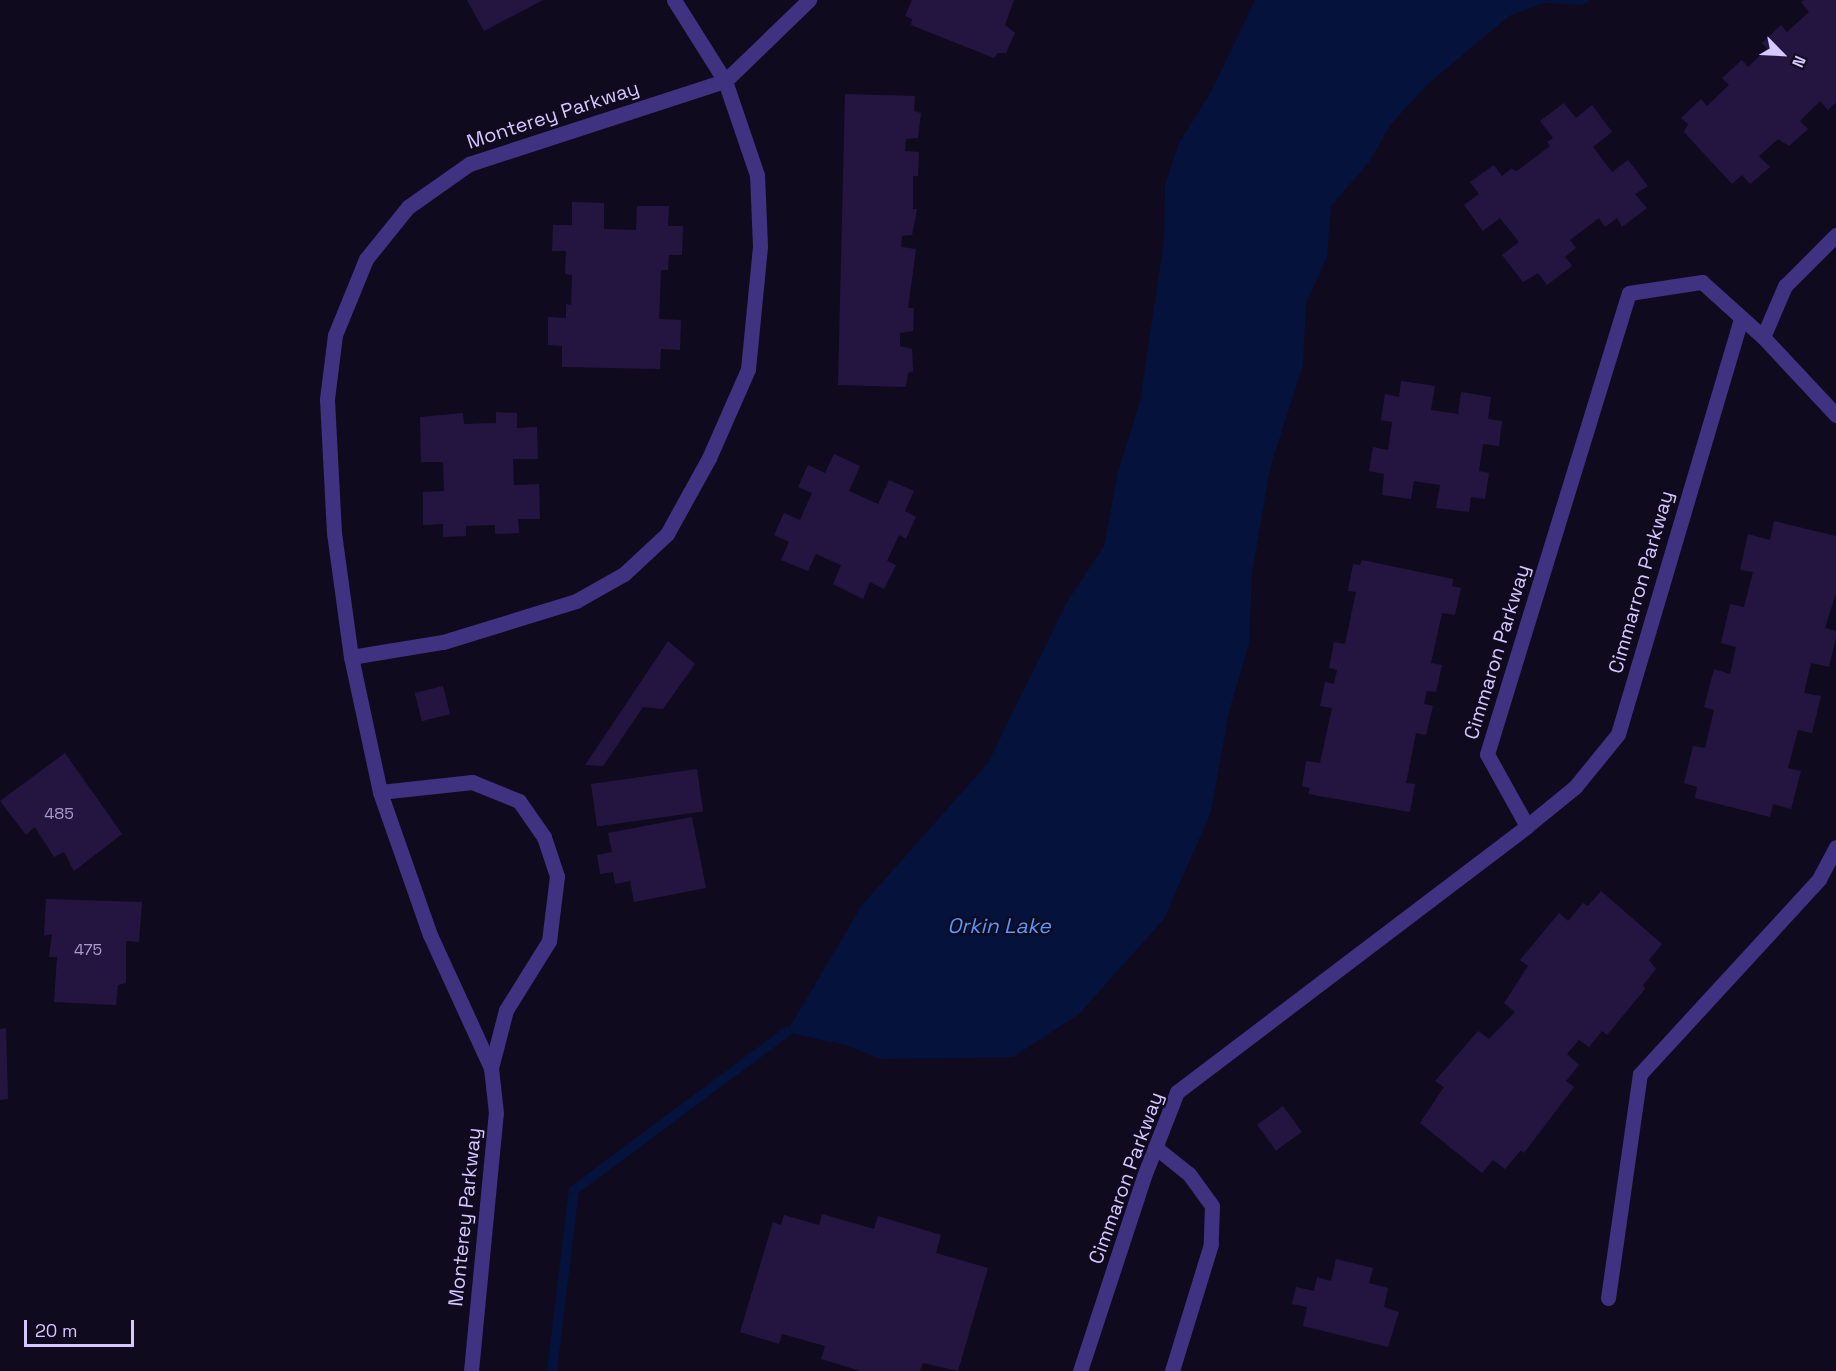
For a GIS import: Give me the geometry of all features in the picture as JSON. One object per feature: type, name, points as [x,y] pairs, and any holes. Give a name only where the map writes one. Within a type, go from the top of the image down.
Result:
[{"type":"street","points":[[351,657],[443,642],[576,601],[624,574],[667,534],[710,458],[748,369],[760,246],[757,175],[725,81],[674,0]]},
{"type":"street","name":"Monterey Parkway","points":[[471,1371],[496,1113],[491,1068],[430,935],[380,792],[351,657],[334,532],[327,399],[335,335],[366,259],[408,207],[469,164],[725,81],[809,0]]},
{"type":"street","points":[[1763,337],[1785,286],[1836,235]]},
{"type":"street","name":"Cimmaron Parkway","points":[[1080,1371],[1155,1147],[1177,1092],[1527,826],[1487,754],[1629,293],[1702,282],[1763,337],[1836,415]]},
{"type":"street","name":"Cimmarron Parkway","points":[[1527,826],[1575,787],[1618,734],[1742,318]]},
{"type":"street","name":"Monterey Parkway","points":[[380,792],[472,782],[519,801],[544,837],[557,876],[549,941],[506,1010],[491,1068]]},
{"type":"street","points":[[1608,1298],[1640,1074],[1819,879],[1836,847]]},
{"type":"street","points":[[1155,1147],[1188,1174],[1212,1206],[1211,1244],[1172,1371]]},
{"type":"water","name":"Orkin Lake","points":[[1255,0],[1590,0],[1581,5],[1544,3],[1509,16],[1428,84],[1391,124],[1369,162],[1331,206],[1327,257],[1306,304],[1303,365],[1270,468],[1252,574],[1249,644],[1229,711],[1211,812],[1164,919],[1079,1014],[1013,1057],[881,1059],[845,1045],[787,1032],[862,905],[988,763],[1067,602],[1104,546],[1118,472],[1140,401],[1164,241],[1165,185],[1179,143],[1211,92]]},
{"type":"building","points":[[467,0],[543,0],[484,31]]},
{"type":"building","points":[[912,0],[1014,0],[1005,25],[1015,33],[1006,53],[998,53],[994,58],[911,25],[912,19],[905,16]]},
{"type":"building","points":[[1804,0],[1836,0],[1836,102],[1828,110],[1820,101],[1800,121],[1808,129],[1789,146],[1778,139],[1759,156],[1770,167],[1750,184],[1742,175],[1732,184],[1684,132],[1688,124],[1681,118],[1701,99],[1707,106],[1729,85],[1722,78],[1742,60],[1748,67],[1767,49],[1762,43],[1781,25],[1787,32],[1809,12],[1801,2]]},
{"type":"building","points":[[845,94],[915,96],[914,111],[921,113],[918,138],[906,139],[905,151],[919,152],[918,176],[913,176],[913,209],[917,209],[912,235],[902,236],[901,247],[916,249],[908,308],[914,308],[913,331],[900,333],[900,346],[912,349],[913,371],[908,373],[906,387],[838,385]]},
{"type":"building","points":[[1564,103],[1576,118],[1592,105],[1612,132],[1593,147],[1612,172],[1628,160],[1648,186],[1635,194],[1647,208],[1622,227],[1617,218],[1605,227],[1599,218],[1570,240],[1576,248],[1565,257],[1572,266],[1547,285],[1538,273],[1523,282],[1502,255],[1519,242],[1500,218],[1483,231],[1464,205],[1479,194],[1470,182],[1494,165],[1502,176],[1511,169],[1517,171],[1550,146],[1547,142],[1553,138],[1540,121]]},
{"type":"building","points":[[572,202],[604,203],[604,229],[636,230],[637,206],[669,206],[668,226],[683,226],[682,255],[669,255],[668,270],[661,270],[659,319],[681,320],[680,350],[661,349],[660,369],[562,367],[562,346],[548,345],[548,317],[566,318],[566,304],[571,305],[572,275],[565,274],[566,251],[552,251],[553,225],[572,225]]},
{"type":"building","points":[[1401,381],[1435,386],[1431,410],[1458,414],[1461,392],[1491,397],[1488,419],[1502,421],[1499,446],[1483,444],[1479,471],[1489,473],[1485,499],[1471,497],[1469,512],[1436,508],[1440,485],[1414,481],[1411,499],[1382,495],[1384,474],[1369,471],[1373,447],[1388,450],[1392,422],[1381,420],[1385,394],[1399,397]]},
{"type":"building","points":[[496,412],[517,413],[517,428],[537,427],[538,459],[513,459],[514,485],[539,484],[540,519],[518,519],[519,533],[495,534],[495,525],[466,526],[466,536],[443,537],[443,524],[423,525],[423,492],[444,491],[443,462],[421,462],[420,417],[463,413],[464,424],[496,423]]},
{"type":"building","points":[[834,454],[860,466],[849,491],[878,504],[889,480],[914,491],[905,511],[916,517],[906,539],[899,535],[887,561],[896,565],[884,589],[870,582],[863,599],[833,584],[841,565],[816,554],[808,571],[781,560],[789,542],[774,535],[784,513],[800,520],[812,493],[798,487],[808,465],[825,473]]},
{"type":"building","points":[[1774,521],[1836,536],[1836,593],[1825,628],[1836,631],[1836,638],[1829,667],[1811,663],[1804,693],[1821,696],[1812,733],[1798,730],[1788,768],[1801,771],[1791,809],[1773,804],[1770,817],[1695,798],[1697,787],[1684,783],[1693,746],[1705,748],[1714,710],[1704,707],[1714,669],[1730,674],[1736,647],[1721,643],[1730,604],[1744,607],[1753,572],[1740,570],[1748,534],[1770,540]]},
{"type":"building","points":[[1362,560],[1453,579],[1452,586],[1461,588],[1455,615],[1442,613],[1431,663],[1442,665],[1436,692],[1427,691],[1424,704],[1433,706],[1426,735],[1416,733],[1406,783],[1415,784],[1410,812],[1308,794],[1310,788],[1302,786],[1306,761],[1320,763],[1332,708],[1320,706],[1325,682],[1334,684],[1337,670],[1329,668],[1334,642],[1345,644],[1356,592],[1348,591],[1353,564],[1360,565]]},
{"type":"building","points":[[668,641],[695,664],[663,709],[643,707],[603,766],[585,765]]},
{"type":"building","points":[[443,686],[450,714],[422,721],[415,693]]},
{"type":"building","points":[[65,753],[122,834],[74,871],[64,852],[54,857],[35,827],[26,835],[0,801]]},
{"type":"building","points":[[697,769],[703,812],[597,826],[591,784]]},
{"type":"building","points":[[692,817],[706,888],[634,902],[630,881],[615,884],[613,872],[600,874],[597,855],[612,852],[608,833]]},
{"type":"building","points":[[1601,891],[1662,944],[1649,960],[1656,969],[1643,985],[1645,989],[1607,1035],[1602,1031],[1589,1047],[1579,1040],[1567,1054],[1579,1065],[1566,1081],[1574,1087],[1524,1153],[1521,1150],[1505,1169],[1493,1160],[1482,1173],[1420,1123],[1444,1087],[1435,1081],[1478,1031],[1489,1039],[1515,1012],[1504,1003],[1528,966],[1520,960],[1559,913],[1568,921],[1583,903],[1588,906]]},
{"type":"building","points":[[46,899],[142,902],[139,942],[126,941],[126,983],[118,985],[116,1005],[54,1002],[57,957],[49,957],[52,934],[44,936]]},
{"type":"building","points":[[6,1028],[8,1099],[0,1100],[0,1029]]},
{"type":"building","points":[[1283,1106],[1302,1132],[1276,1151],[1257,1125]]},
{"type":"building","points":[[822,1214],[874,1229],[878,1216],[941,1235],[936,1253],[988,1268],[958,1371],[923,1363],[920,1371],[861,1371],[821,1359],[825,1346],[782,1334],[779,1344],[740,1332],[773,1222],[781,1225],[784,1215],[819,1225]]},
{"type":"building","points":[[1336,1259],[1373,1268],[1369,1283],[1388,1288],[1384,1307],[1399,1312],[1388,1347],[1303,1326],[1307,1307],[1292,1304],[1296,1287],[1314,1291],[1317,1277],[1331,1281]]},
{"type":"waterway","points":[[552,1371],[574,1190],[787,1032]]}]
